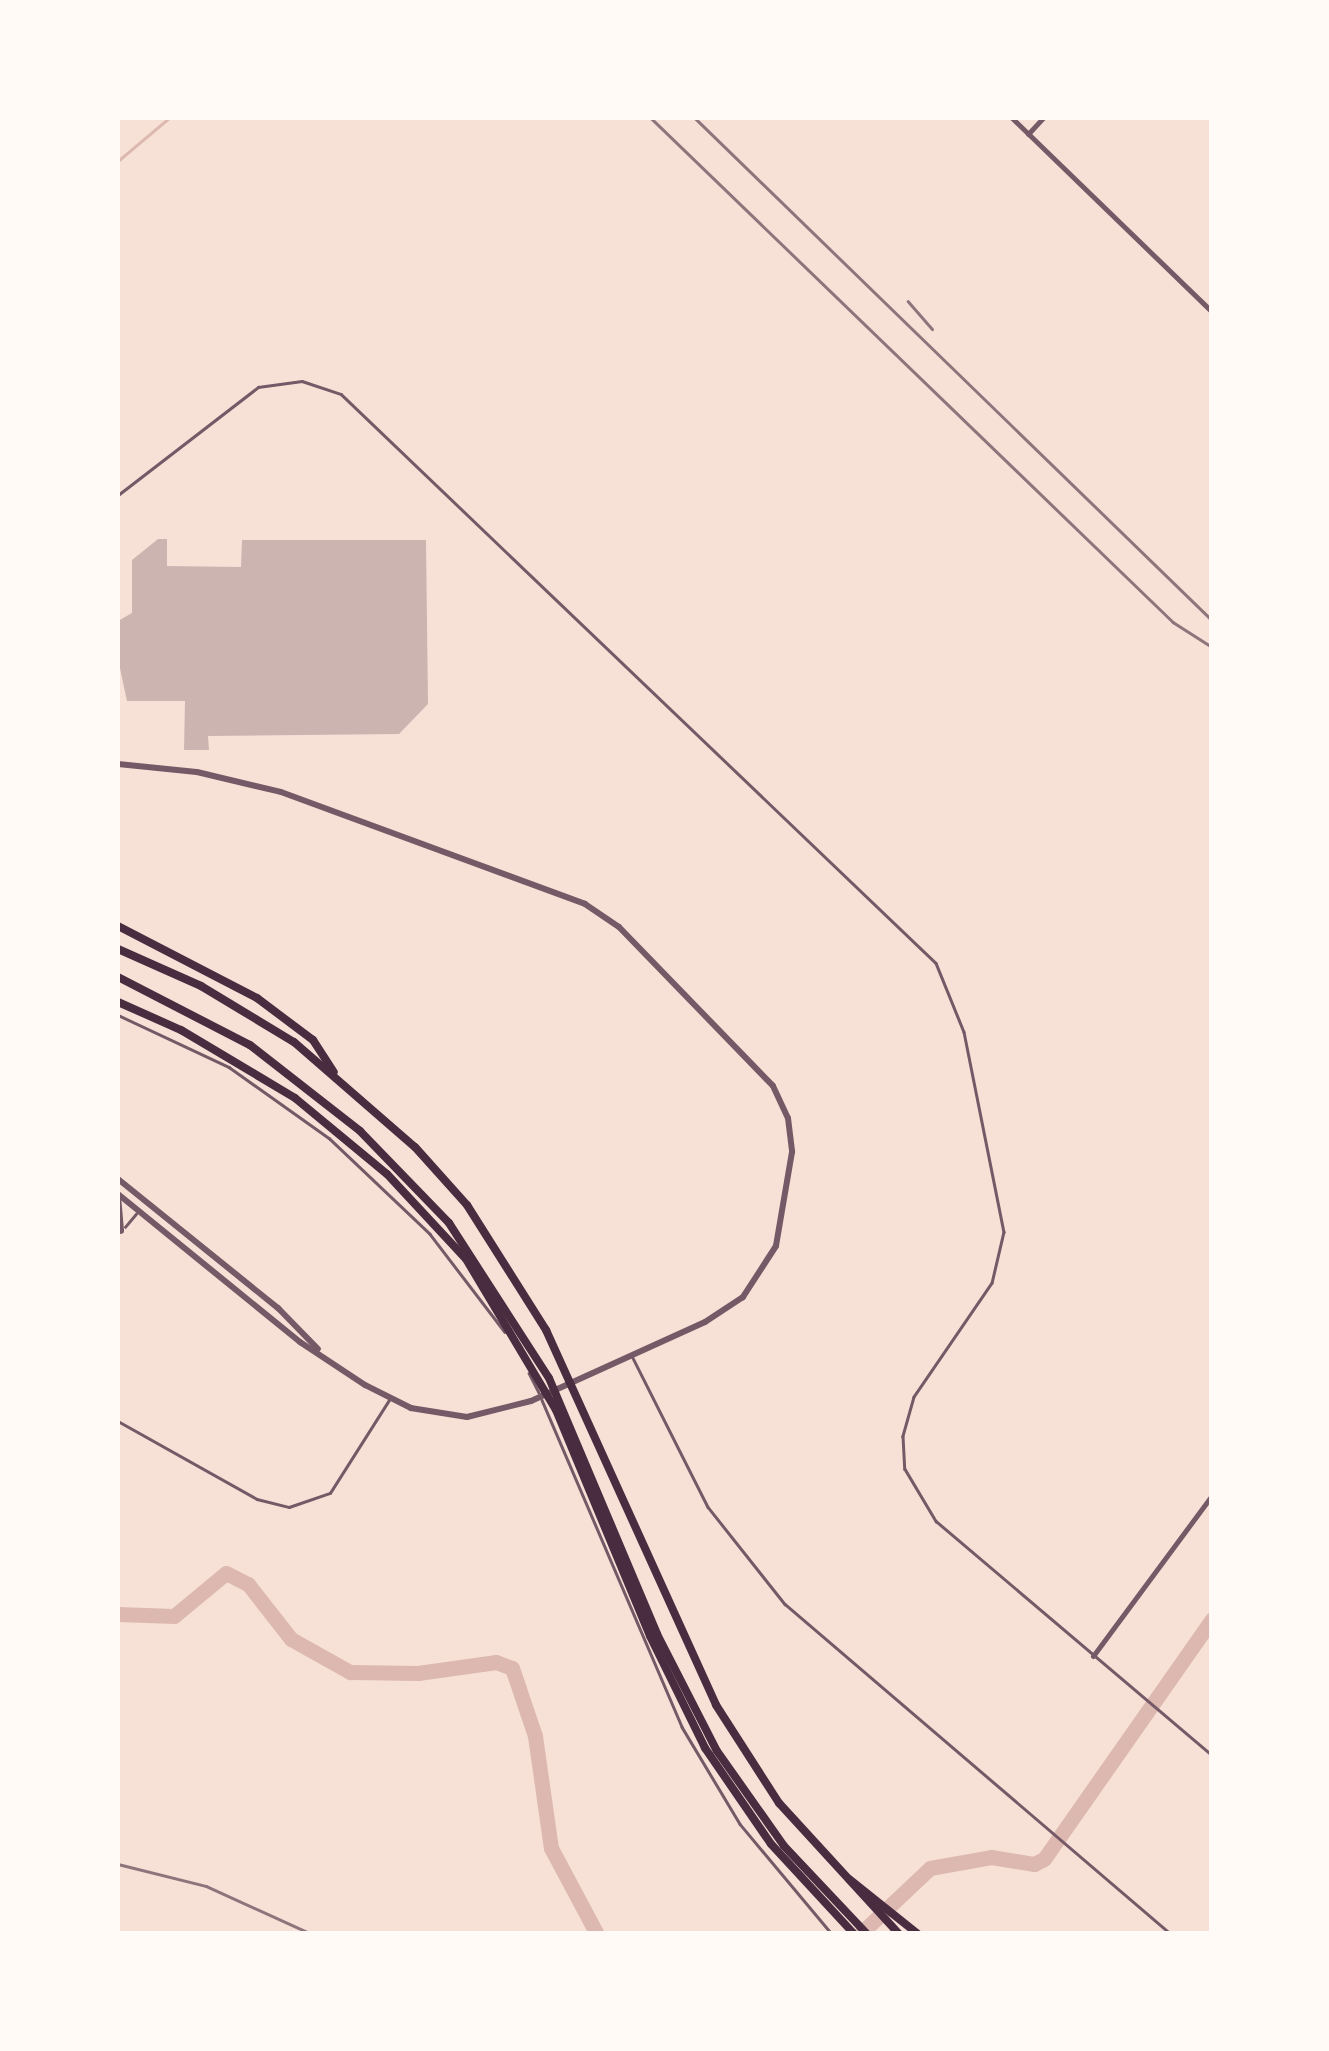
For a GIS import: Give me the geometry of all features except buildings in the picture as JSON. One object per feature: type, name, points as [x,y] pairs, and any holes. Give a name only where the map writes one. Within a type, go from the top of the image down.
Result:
[{"type":"main road","points":[[118,926],[164,945],[257,998],[313,1040],[335,1074]]},
{"type":"main road","points":[[118,949],[234,1004],[335,1074],[436,1168],[507,1262],[546,1330],[716,1705],[779,1803],[899,1934]]},
{"type":"main road","points":[[118,977],[261,1053],[360,1131],[449,1223],[549,1378],[701,1724],[744,1794],[818,1892],[867,1933]]},
{"type":"main road","points":[[118,1002],[181,1030],[295,1098],[387,1174],[466,1259],[556,1410],[650,1636],[705,1748],[854,1934]]},
{"type":"main road","points":[[863,1894],[918,1934]]},
{"type":"street","points":[[1028,134],[1043,118]]},
{"type":"street","points":[[1016,119],[1212,312]]},
{"type":"street","points":[[118,764],[197,772],[281,792],[585,904],[618,926],[761,1072],[782,1102],[792,1134],[788,1184],[768,1268],[727,1310],[531,1401],[466,1417],[389,1400],[300,1342],[118,1195]]},
{"type":"street","points":[[118,1179],[306,1334],[322,1354]]},
{"type":"street","points":[[118,1195],[119,1233]]},
{"type":"street","points":[[300,1342],[306,1334]]},
{"type":"street","points":[[1093,1656],[1212,1495]]},
{"type":"lane","points":[[118,495],[258,387],[302,381],[341,394],[936,963],[956,1003],[1004,1232],[992,1282],[909,1410],[905,1469],[936,1522],[1212,1755]]},
{"type":"lane","points":[[118,1016],[195,1047],[283,1104],[380,1183],[463,1272],[531,1375],[690,1742],[740,1824],[832,1934]]},
{"type":"lane","points":[[119,1233],[146,1201]]},
{"type":"lane","points":[[632,1355],[699,1492],[748,1563],[785,1604],[1170,1934]]},
{"type":"lane","points":[[118,1421],[257,1500],[289,1507],[330,1493],[389,1400]]},
{"type":"waterway","points":[[118,161],[169,118]]},
{"type":"waterway","points":[[118,1614],[174,1616],[226,1573],[248,1584],[291,1639],[350,1672],[418,1673],[496,1662],[512,1668],[535,1736],[551,1848],[597,1934]]},
{"type":"waterway","points":[[860,1934],[930,1868],[991,1857],[1034,1864],[1044,1859],[1212,1619]]},
{"type":"railway","points":[[651,118],[1173,622],[1212,647]]},
{"type":"railway","points":[[695,118],[1212,620]]},
{"type":"railway","points":[[908,301],[932,329]]},
{"type":"railway","points":[[118,1864],[206,1886],[312,1934]]}]
